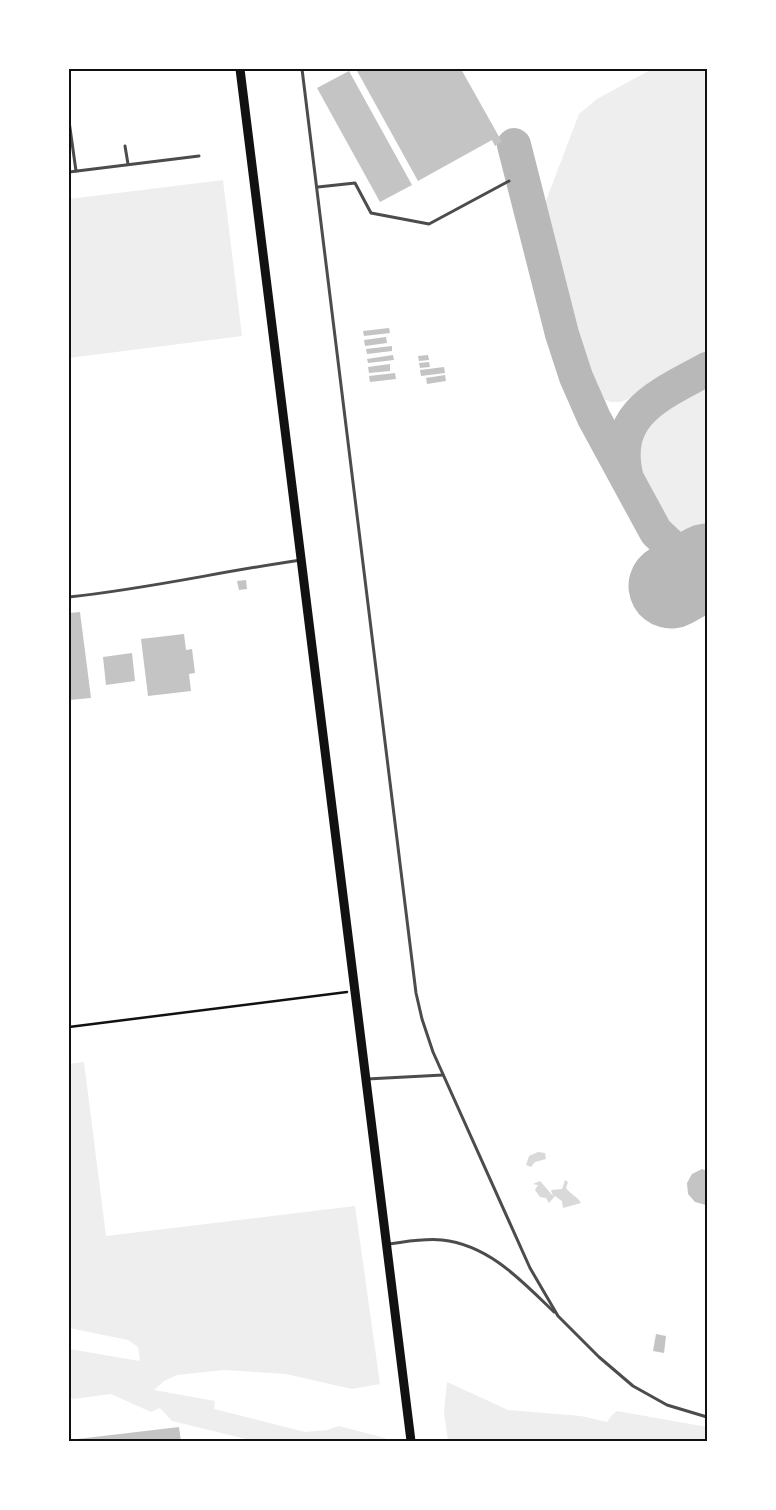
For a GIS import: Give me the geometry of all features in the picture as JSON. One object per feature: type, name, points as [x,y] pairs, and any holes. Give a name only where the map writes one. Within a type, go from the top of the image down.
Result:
[{"type":"main road","points":[[240,69],[388,1244],[411,1441]]},
{"type":"lane","points":[[302,69],[416,993],[426,1034],[443,1074],[530,1268],[558,1316]]},
{"type":"lane","points":[[69,121],[76,171]]},
{"type":"lane","points":[[125,146],[128,164]]},
{"type":"lane","points":[[69,172],[199,156]]},
{"type":"lane","points":[[318,187],[355,183],[371,213],[429,224],[509,181]]},
{"type":"lane","points":[[69,597],[107,593],[232,570],[302,560]]},
{"type":"lane","points":[[367,1079],[443,1074]]},
{"type":"lane","points":[[388,1244],[440,1240],[476,1249],[506,1268],[609,1367],[633,1386],[667,1405],[707,1417]]},
{"type":"path","points":[[69,1028],[356,991]]},
{"type":"shaded area","points":[[652,69],[707,69],[707,356],[632,397],[621,402],[611,402],[601,398],[593,388],[579,352],[545,229],[544,206],[579,114],[597,99]]},
{"type":"shaded area","points":[[223,180],[242,336],[69,358],[69,199]]},
{"type":"shaded area","points":[[707,381],[707,532],[686,540],[675,535],[668,528],[652,505],[640,479],[635,460],[635,449],[647,420],[659,408]]},
{"type":"shaded area","points":[[84,1062],[106,1236],[355,1206],[380,1384],[352,1389],[286,1374],[224,1370],[177,1375],[164,1381],[154,1390],[215,1401],[214,1409],[305,1432],[327,1430],[339,1426],[385,1438],[385,1441],[254,1441],[172,1421],[160,1408],[151,1412],[111,1394],[73,1399],[69,1397],[69,1349],[140,1361],[138,1347],[128,1340],[69,1328],[69,1064]]},
{"type":"shaded area","points":[[538,1152],[545,1153],[546,1159],[535,1162],[531,1167],[526,1165],[529,1156]]},
{"type":"shaded area","points":[[565,1180],[568,1182],[566,1188],[581,1203],[563,1208],[562,1201],[555,1196],[549,1203],[546,1198],[540,1197],[535,1190],[538,1185],[533,1184],[540,1181],[553,1196],[551,1190],[562,1189]]},
{"type":"shaded area","points":[[447,1382],[508,1410],[581,1416],[607,1422],[617,1411],[707,1427],[707,1441],[448,1441],[444,1412]]},
{"type":"building","points":[[356,69],[461,69],[502,142],[495,146],[492,140],[418,181]]},
{"type":"building","points":[[349,71],[412,185],[380,202],[317,88]]},
{"type":"building","points":[[389,328],[390,333],[364,336],[363,331]]},
{"type":"building","points":[[386,337],[387,343],[365,346],[364,340]]},
{"type":"building","points":[[392,346],[392,351],[367,354],[366,349]]},
{"type":"building","points":[[393,355],[394,360],[368,363],[367,359]]},
{"type":"building","points":[[428,355],[429,360],[419,361],[418,356]]},
{"type":"building","points":[[429,362],[430,367],[420,368],[419,363]]},
{"type":"building","points":[[390,364],[390,371],[369,373],[368,367]]},
{"type":"building","points":[[444,367],[445,373],[421,376],[420,370]]},
{"type":"building","points":[[395,373],[396,379],[370,382],[369,376]]},
{"type":"building","points":[[445,375],[446,381],[427,384],[426,378]]},
{"type":"building","points":[[246,580],[247,589],[239,590],[237,581]]},
{"type":"building","points":[[80,612],[91,698],[69,700],[69,613]]},
{"type":"building","points":[[184,634],[186,650],[192,649],[195,673],[189,674],[191,691],[148,696],[141,639]]},
{"type":"building","points":[[132,653],[135,681],[106,685],[103,657]]},
{"type":"building","points":[[702,1169],[707,1171],[706,1205],[695,1202],[688,1194],[687,1183],[692,1174]]},
{"type":"building","points":[[656,1334],[666,1336],[664,1353],[653,1351]]},
{"type":"building","points":[[179,1427],[181,1441],[69,1441],[69,1440]]},
{"type":"taxiway","points":[[514,145],[562,334],[576,377],[594,418],[656,532],[673,548],[707,564]]},
{"type":"taxiway","points":[[626,475],[624,453],[626,435],[634,420],[644,408],[658,397],[707,369]]},
{"type":"runway","points":[[671,586],[707,566]]}]
